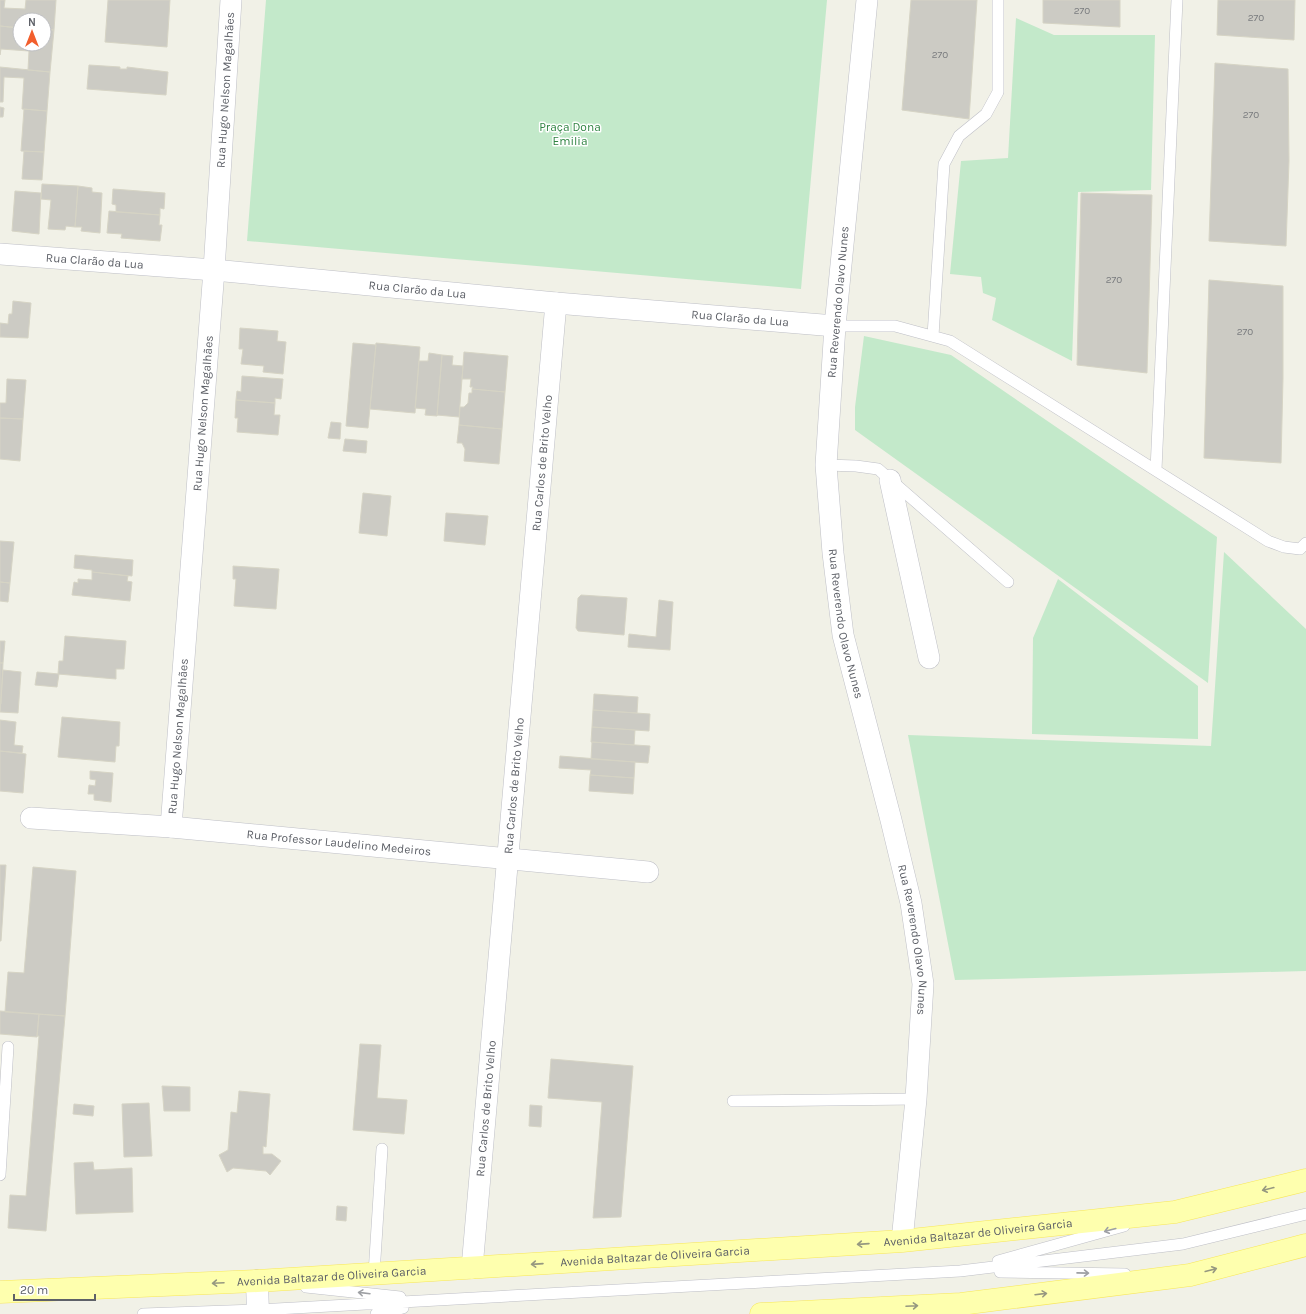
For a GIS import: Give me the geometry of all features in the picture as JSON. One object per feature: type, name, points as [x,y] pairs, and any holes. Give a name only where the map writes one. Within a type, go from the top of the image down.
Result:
[{"type":"main road","name":"Avenida Baltazar de Oliveira Garcia","points":[[0,1292],[257,1281],[902,1241],[1175,1212],[1306,1180]]},
{"type":"main road","points":[[761,1314],[961,1304],[1190,1276],[1306,1246]]},
{"type":"main road","points":[[257,1281],[258,1312]]},
{"type":"street","name":"Rua Hugo Nelson Magalhães","points":[[171,827],[214,270],[231,0]]},
{"type":"street","name":"Rua Reverendo Olavo Nunes","points":[[867,0],[834,326],[826,465],[832,553],[843,635],[892,820],[911,903],[923,984],[916,1098],[902,1241]]},
{"type":"street","name":"Rua Clarão da Lua","points":[[0,254],[214,270],[556,303],[834,326]]},
{"type":"street","name":"Rua Carlos de Brito Velho","points":[[472,1268],[556,303]]},
{"type":"street","points":[[890,480],[929,658]]},
{"type":"street","name":"Rua Professor Laudelino Medeiros","points":[[31,818],[171,827],[648,872]]},
{"type":"lane","points":[[933,336],[944,164],[959,136],[986,114],[998,92],[998,0]]},
{"type":"lane","points":[[1156,470],[1177,0]]},
{"type":"lane","points":[[834,326],[895,326],[950,341],[1268,541],[1284,547],[1300,549],[1306,543]]},
{"type":"lane","points":[[826,465],[856,466],[878,469],[1008,582]]},
{"type":"lane","points":[[0,1175],[8,1047]]},
{"type":"lane","points":[[733,1101],[916,1098]]},
{"type":"lane","points":[[374,1274],[382,1149]]},
{"type":"lane","points":[[960,1271],[1175,1212]]},
{"type":"lane","points":[[143,1314],[258,1312],[960,1271],[1183,1244],[1306,1214]]},
{"type":"lane","points":[[960,1271],[1190,1276]]},
{"type":"lane","points":[[257,1281],[431,1301]]},
{"type":"lane","points":[[376,1314],[431,1301]]},
{"type":"green space","name":"Praça Dona Emilia","points":[[266,0],[827,0],[801,289],[247,241]]},
{"type":"green space","points":[[1016,18],[1054,35],[1155,35],[1151,190],[1078,192],[1072,361],[992,320],[996,298],[983,293],[981,277],[950,274],[961,161],[1008,158]]},
{"type":"green space","points":[[864,336],[951,355],[1217,537],[1208,683],[855,430],[855,407]]},
{"type":"green space","points":[[1224,552],[1306,629],[1306,971],[955,980],[908,735],[1211,746]]},
{"type":"green space","points":[[1058,579],[1198,686],[1198,739],[1032,734],[1033,638]]},
{"type":"building","points":[[0,0],[5,0],[4,8],[25,9],[26,0],[56,0],[54,30],[52,30],[52,12],[12,12],[12,27],[0,26]]},
{"type":"building","points":[[108,0],[170,0],[167,47],[105,42]]},
{"type":"building","points":[[911,0],[977,0],[969,119],[902,110]]},
{"type":"building","points":[[1043,0],[1120,0],[1120,27],[1043,23]]},
{"type":"building","points":[[1218,0],[1295,0],[1294,40],[1217,35]]},
{"type":"building","points":[[0,26],[12,27],[12,50],[1,49],[0,55]]},
{"type":"building","points":[[52,30],[54,30],[52,51]]},
{"type":"building","points":[[29,52],[52,52],[50,72],[28,70]]},
{"type":"building","points":[[1215,63],[1288,69],[1289,161],[1286,246],[1209,241]]},
{"type":"building","points":[[89,65],[120,67],[120,69],[127,69],[127,67],[168,72],[166,95],[87,89]]},
{"type":"building","points":[[0,67],[50,72],[47,111],[22,109],[24,78],[4,77],[3,102],[0,102]]},
{"type":"building","points":[[0,107],[4,108],[3,117],[0,117]]},
{"type":"building","points":[[24,109],[47,111],[44,152],[21,151]]},
{"type":"building","points":[[24,151],[44,152],[42,180],[22,179]]},
{"type":"building","points":[[42,184],[78,186],[75,227],[66,226],[65,230],[48,229],[51,200],[41,199]]},
{"type":"building","points":[[78,186],[92,188],[92,192],[102,193],[100,233],[81,231],[82,227],[75,227]]},
{"type":"building","points":[[113,189],[165,193],[164,209],[160,208],[160,215],[116,212],[116,205],[112,204]]},
{"type":"building","points":[[15,191],[41,193],[39,234],[12,231]]},
{"type":"building","points":[[1081,193],[1152,195],[1147,373],[1077,365]]},
{"type":"building","points":[[109,211],[160,215],[159,225],[162,225],[160,241],[121,238],[122,234],[107,233]]},
{"type":"building","points":[[1209,280],[1283,286],[1281,463],[1204,458]]},
{"type":"building","points":[[13,301],[31,303],[28,338],[0,337],[0,323],[8,324],[9,314],[12,314]]},
{"type":"building","points":[[240,328],[278,331],[277,341],[286,342],[283,374],[263,372],[264,366],[241,364],[243,349],[239,349]]},
{"type":"building","points":[[353,343],[376,345],[368,428],[346,426]]},
{"type":"building","points":[[376,343],[420,347],[415,413],[370,409]]},
{"type":"building","points":[[464,352],[508,356],[505,392],[472,389],[473,387],[470,387],[471,379],[462,379]]},
{"type":"building","points":[[429,353],[442,355],[437,416],[425,415],[426,409],[415,408],[419,361],[428,361]]},
{"type":"building","points":[[442,355],[453,356],[452,365],[463,366],[459,417],[437,415]]},
{"type":"building","points":[[242,376],[283,379],[281,399],[275,398],[275,403],[236,400],[237,391],[241,392]]},
{"type":"building","points":[[7,379],[26,380],[23,419],[0,418],[0,403],[6,403]]},
{"type":"building","points":[[472,389],[505,392],[502,429],[459,425],[460,407],[464,407],[468,403],[469,393],[472,393]]},
{"type":"building","points":[[236,400],[275,403],[274,415],[280,415],[278,435],[237,432],[238,418],[235,418]]},
{"type":"building","points":[[0,418],[23,419],[20,461],[0,459]]},
{"type":"building","points":[[331,422],[341,423],[340,439],[328,438]]},
{"type":"building","points":[[459,425],[502,429],[499,464],[464,461],[465,449],[462,443],[457,443]]},
{"type":"building","points":[[345,439],[367,441],[366,453],[343,451]]},
{"type":"building","points":[[363,493],[391,496],[387,536],[359,533]]},
{"type":"building","points":[[446,513],[488,516],[485,545],[444,541]]},
{"type":"building","points":[[0,541],[14,542],[10,583],[0,582]]},
{"type":"building","points":[[75,555],[133,560],[132,576],[92,572],[92,570],[74,568]]},
{"type":"building","points":[[233,566],[279,569],[276,609],[234,606],[236,579],[233,579]]},
{"type":"building","points":[[92,572],[128,576],[127,581],[132,582],[130,601],[72,595],[74,582],[78,583],[78,579],[92,580]]},
{"type":"building","points":[[0,582],[10,583],[8,602],[0,601]]},
{"type":"building","points":[[581,595],[627,598],[624,635],[578,631],[576,628],[578,598]]},
{"type":"building","points":[[659,600],[673,602],[670,650],[628,647],[629,634],[656,637]]},
{"type":"building","points":[[65,636],[126,641],[124,669],[116,669],[116,679],[58,674],[59,661],[63,661]]},
{"type":"building","points":[[0,641],[5,641],[3,663],[0,663]]},
{"type":"building","points":[[0,663],[3,663],[1,704],[0,704]]},
{"type":"building","points":[[3,670],[21,672],[18,713],[0,712]]},
{"type":"building","points":[[37,672],[59,674],[57,687],[35,685]]},
{"type":"building","points":[[594,694],[638,697],[637,713],[593,710]]},
{"type":"building","points":[[593,710],[650,714],[649,731],[592,727]]},
{"type":"building","points":[[62,717],[120,722],[119,746],[116,746],[115,762],[58,757]]},
{"type":"building","points":[[0,720],[16,722],[14,745],[23,746],[22,753],[0,751]]},
{"type":"building","points":[[592,727],[635,730],[634,745],[591,742]]},
{"type":"building","points":[[592,742],[650,746],[648,763],[591,759]]},
{"type":"building","points":[[0,751],[26,754],[23,793],[0,791]]},
{"type":"building","points":[[560,756],[635,762],[634,778],[590,775],[591,770],[559,768]]},
{"type":"building","points":[[90,771],[113,773],[111,802],[94,800],[94,794],[88,794],[89,785],[95,786],[96,780],[90,779]]},
{"type":"building","points":[[590,775],[634,778],[633,794],[589,791]]},
{"type":"building","points":[[0,865],[6,865],[1,941],[0,941]]},
{"type":"building","points":[[33,867],[76,871],[65,1016],[5,1012],[8,972],[24,973]]},
{"type":"building","points":[[0,1011],[39,1014],[37,1037],[0,1034]]},
{"type":"building","points":[[39,1014],[65,1016],[46,1231],[8,1228],[10,1195],[26,1196],[39,1036],[37,1036]]},
{"type":"building","points":[[360,1044],[381,1045],[377,1098],[407,1100],[404,1134],[353,1130]]},
{"type":"building","points":[[551,1059],[633,1066],[621,1217],[593,1218],[602,1102],[548,1098]]},
{"type":"building","points":[[162,1086],[190,1087],[190,1111],[164,1111]]},
{"type":"building","points":[[239,1091],[270,1094],[266,1147],[263,1146],[263,1154],[272,1154],[281,1161],[270,1175],[266,1171],[233,1168],[227,1172],[219,1155],[228,1150],[231,1112],[237,1113]]},
{"type":"building","points":[[149,1103],[152,1156],[124,1157],[122,1104]]},
{"type":"building","points":[[74,1104],[94,1106],[93,1116],[73,1114]]},
{"type":"building","points":[[530,1105],[542,1106],[541,1127],[529,1126]]},
{"type":"building","points":[[93,1162],[94,1170],[132,1168],[133,1212],[76,1214],[74,1163]]},
{"type":"building","points":[[337,1206],[347,1207],[346,1221],[336,1220]]}]
